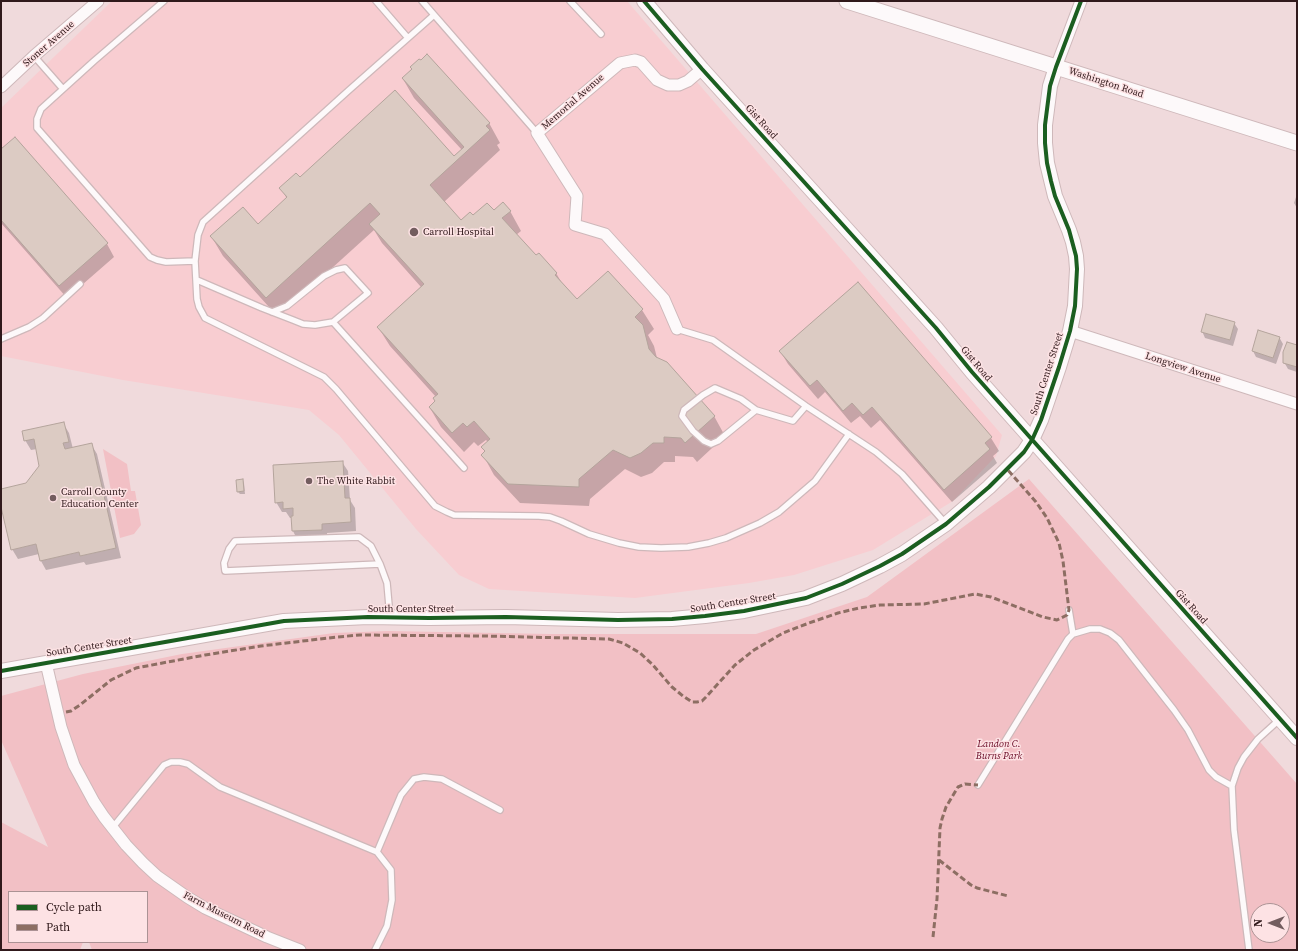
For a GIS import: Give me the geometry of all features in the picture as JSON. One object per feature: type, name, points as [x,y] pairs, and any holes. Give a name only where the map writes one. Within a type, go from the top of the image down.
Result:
[{"type":"main road","name":"Washington Road","points":[[847,1],[1297,144]]},
{"type":"street","name":"Stoner Avenue","points":[[1,87],[34,56],[98,1]]},
{"type":"street","name":"Gist Road","points":[[644,1],[702,69],[936,328],[972,372],[1297,738]]},
{"type":"street","points":[[1056,67],[1081,1]]},
{"type":"street","name":"Memorial Avenue","points":[[677,330],[664,298],[605,234],[575,225],[577,196],[537,134],[620,63],[636,60],[641,62],[657,80],[668,85],[679,85],[688,81],[702,69]]},
{"type":"street","name":"South Center Street","points":[[1,671],[284,621],[368,617],[506,617],[618,620],[672,619],[744,611],[806,598],[842,584],[902,554],[946,524],[989,487],[1024,452],[1032,440],[1052,387],[1070,331],[1077,285],[1076,256],[1070,230],[1055,196],[1047,163],[1045,144],[1047,106],[1050,86],[1056,67]]},
{"type":"street","name":"Longview Avenue","points":[[1070,331],[1297,404]]},
{"type":"street","name":"Farm Museum Road","points":[[46,663],[60,727],[74,765],[94,802],[112,827],[143,863],[170,887],[205,908],[267,938],[300,950]]},
{"type":"lane","points":[[164,1],[41,109],[37,119],[37,128],[150,257],[166,262],[195,261]]},
{"type":"lane","points":[[376,1],[408,38]]},
{"type":"lane","points":[[422,1],[537,134]]},
{"type":"lane","points":[[570,1],[601,34]]},
{"type":"lane","points":[[434,15],[348,90],[203,222],[198,235],[195,261],[197,299],[205,318],[324,377],[336,389],[435,506],[454,515],[550,517],[561,520],[594,536],[639,547],[688,547],[709,543],[726,538],[760,523],[780,512],[815,480],[849,434]]},
{"type":"lane","points":[[34,56],[63,89]]},
{"type":"lane","points":[[197,280],[272,312],[303,324],[315,325],[333,322],[368,293],[345,268],[336,270],[324,276],[287,306],[272,312]]},
{"type":"lane","points":[[1,339],[29,327],[43,318],[80,284]]},
{"type":"lane","points":[[333,322],[464,468]]},
{"type":"lane","points":[[677,330],[713,340],[806,406],[886,460],[902,474],[946,524]]},
{"type":"lane","points":[[756,410],[718,441],[711,444],[704,441],[693,431],[682,416],[684,410],[714,388],[741,399],[756,410],[793,421],[806,406]]},
{"type":"lane","points":[[380,564],[225,571],[224,563],[229,549],[235,541],[358,537],[371,546],[380,564],[387,583],[390,617]]},
{"type":"lane","points":[[1069,610],[1073,634]]},
{"type":"lane","points":[[978,785],[1064,646],[1073,634],[1090,629],[1100,629],[1110,633],[1119,640],[1188,730],[1209,770],[1216,777],[1232,786]]},
{"type":"lane","points":[[1249,950],[1234,830],[1232,786],[1238,768],[1244,757],[1258,740],[1280,719]]},
{"type":"lane","points":[[112,827],[164,765],[171,762],[180,762],[188,764],[220,787],[377,852],[391,870],[392,900],[387,926],[375,950]]},
{"type":"lane","points":[[377,852],[401,795],[414,779],[424,777],[442,779],[500,810]]},
{"type":"shaded area","name":"Carroll Hospital","points":[[112,1],[627,1],[1002,435],[996,456],[953,501],[873,550],[794,575],[749,583],[635,598],[489,589],[459,575],[416,529],[339,435],[309,410],[123,380],[1,356],[1,108]]},
{"type":"green space","points":[[103,449],[127,464],[131,491],[135,491],[141,525],[134,534],[120,538]]},
{"type":"green space","name":"Landon C. Burns Park","points":[[1029,479],[1297,784],[1297,950],[92,950],[89,943],[148,943],[148,891],[8,891],[8,943],[83,943],[80,950],[1,950],[1,822],[48,847],[1,740],[1,696],[83,674],[182,654],[334,633],[388,631],[550,634],[756,634],[867,597]]},
{"type":"building","points":[[427,54],[490,123],[486,126],[490,130],[430,185],[461,220],[470,212],[473,215],[487,203],[494,210],[503,202],[511,211],[502,218],[536,255],[539,253],[557,273],[555,275],[577,299],[608,271],[643,309],[635,317],[643,325],[649,349],[656,357],[667,362],[715,416],[685,443],[681,438],[664,437],[664,443],[653,443],[641,453],[630,458],[613,450],[579,479],[579,487],[508,484],[481,455],[485,451],[481,447],[490,439],[474,421],[467,427],[463,423],[452,433],[429,407],[435,401],[433,398],[438,394],[377,327],[424,284],[369,224],[380,214],[370,203],[266,298],[210,236],[243,207],[258,224],[287,197],[279,188],[296,173],[300,177],[395,90],[454,156],[464,147],[402,78],[412,69],[410,67]]},
{"type":"building","points":[[15,137],[108,243],[59,286],[1,220],[1,149]]},
{"type":"building","points":[[858,282],[992,437],[985,443],[990,449],[944,490],[872,407],[863,415],[852,403],[843,411],[817,380],[810,386],[779,351]]},
{"type":"building","points":[[1206,314],[1235,322],[1230,340],[1201,332]]},
{"type":"building","points":[[1258,330],[1280,337],[1273,358],[1252,351]]},
{"type":"building","points":[[1287,342],[1297,345],[1297,367],[1283,363],[1283,352]]},
{"type":"building","name":"Carroll County Education Center","points":[[64,422],[69,442],[63,443],[65,449],[92,443],[116,548],[80,556],[79,552],[40,561],[36,544],[11,550],[1,507],[1,489],[26,483],[39,466],[34,439],[24,441],[22,431]]},
{"type":"building","name":"The White Rabbit","points":[[343,461],[345,498],[350,498],[351,522],[322,524],[322,530],[292,531],[291,516],[293,516],[293,508],[283,509],[283,502],[275,503],[273,465]]},
{"type":"building","points":[[243,479],[244,491],[237,492],[236,480]]},
{"type":"marked path","points":[[66,712],[71,711],[80,705],[111,680],[136,668],[261,646],[337,637],[360,635],[609,639],[623,643],[640,653],[672,687],[692,702],[697,702],[702,701],[735,665],[754,650],[783,633],[838,613],[859,608],[880,605],[924,604],[975,594],[991,597],[1043,617],[1057,620],[1067,615],[1069,610],[1063,561],[1059,543],[1047,518],[1036,502],[1007,469]]},
{"type":"marked path","points":[[933,937],[937,899],[940,828],[942,819],[946,807],[958,787],[965,784],[978,785]]},
{"type":"marked path","points":[[939,860],[971,885],[1008,896]]},
{"type":"cycle path","points":[[644,1],[702,69],[936,328],[972,372],[1297,738]]},
{"type":"cycle path","points":[[1,671],[284,621],[368,617],[506,617],[618,620],[672,619],[744,611],[806,598],[842,584],[902,554],[946,524],[989,487],[1024,452],[1032,440],[1041,420],[1059,367],[1070,331],[1075,306],[1077,269],[1076,256],[1069,230],[1055,196],[1051,181],[1047,163],[1045,125],[1050,86],[1081,1]]},
{"type":"place","name":"Carroll Hospital","points":[[414,232]]},
{"type":"place","name":"The White Rabbit","points":[[309,481]]},
{"type":"place","name":"Carroll County Education Center","points":[[53,498]]}]
